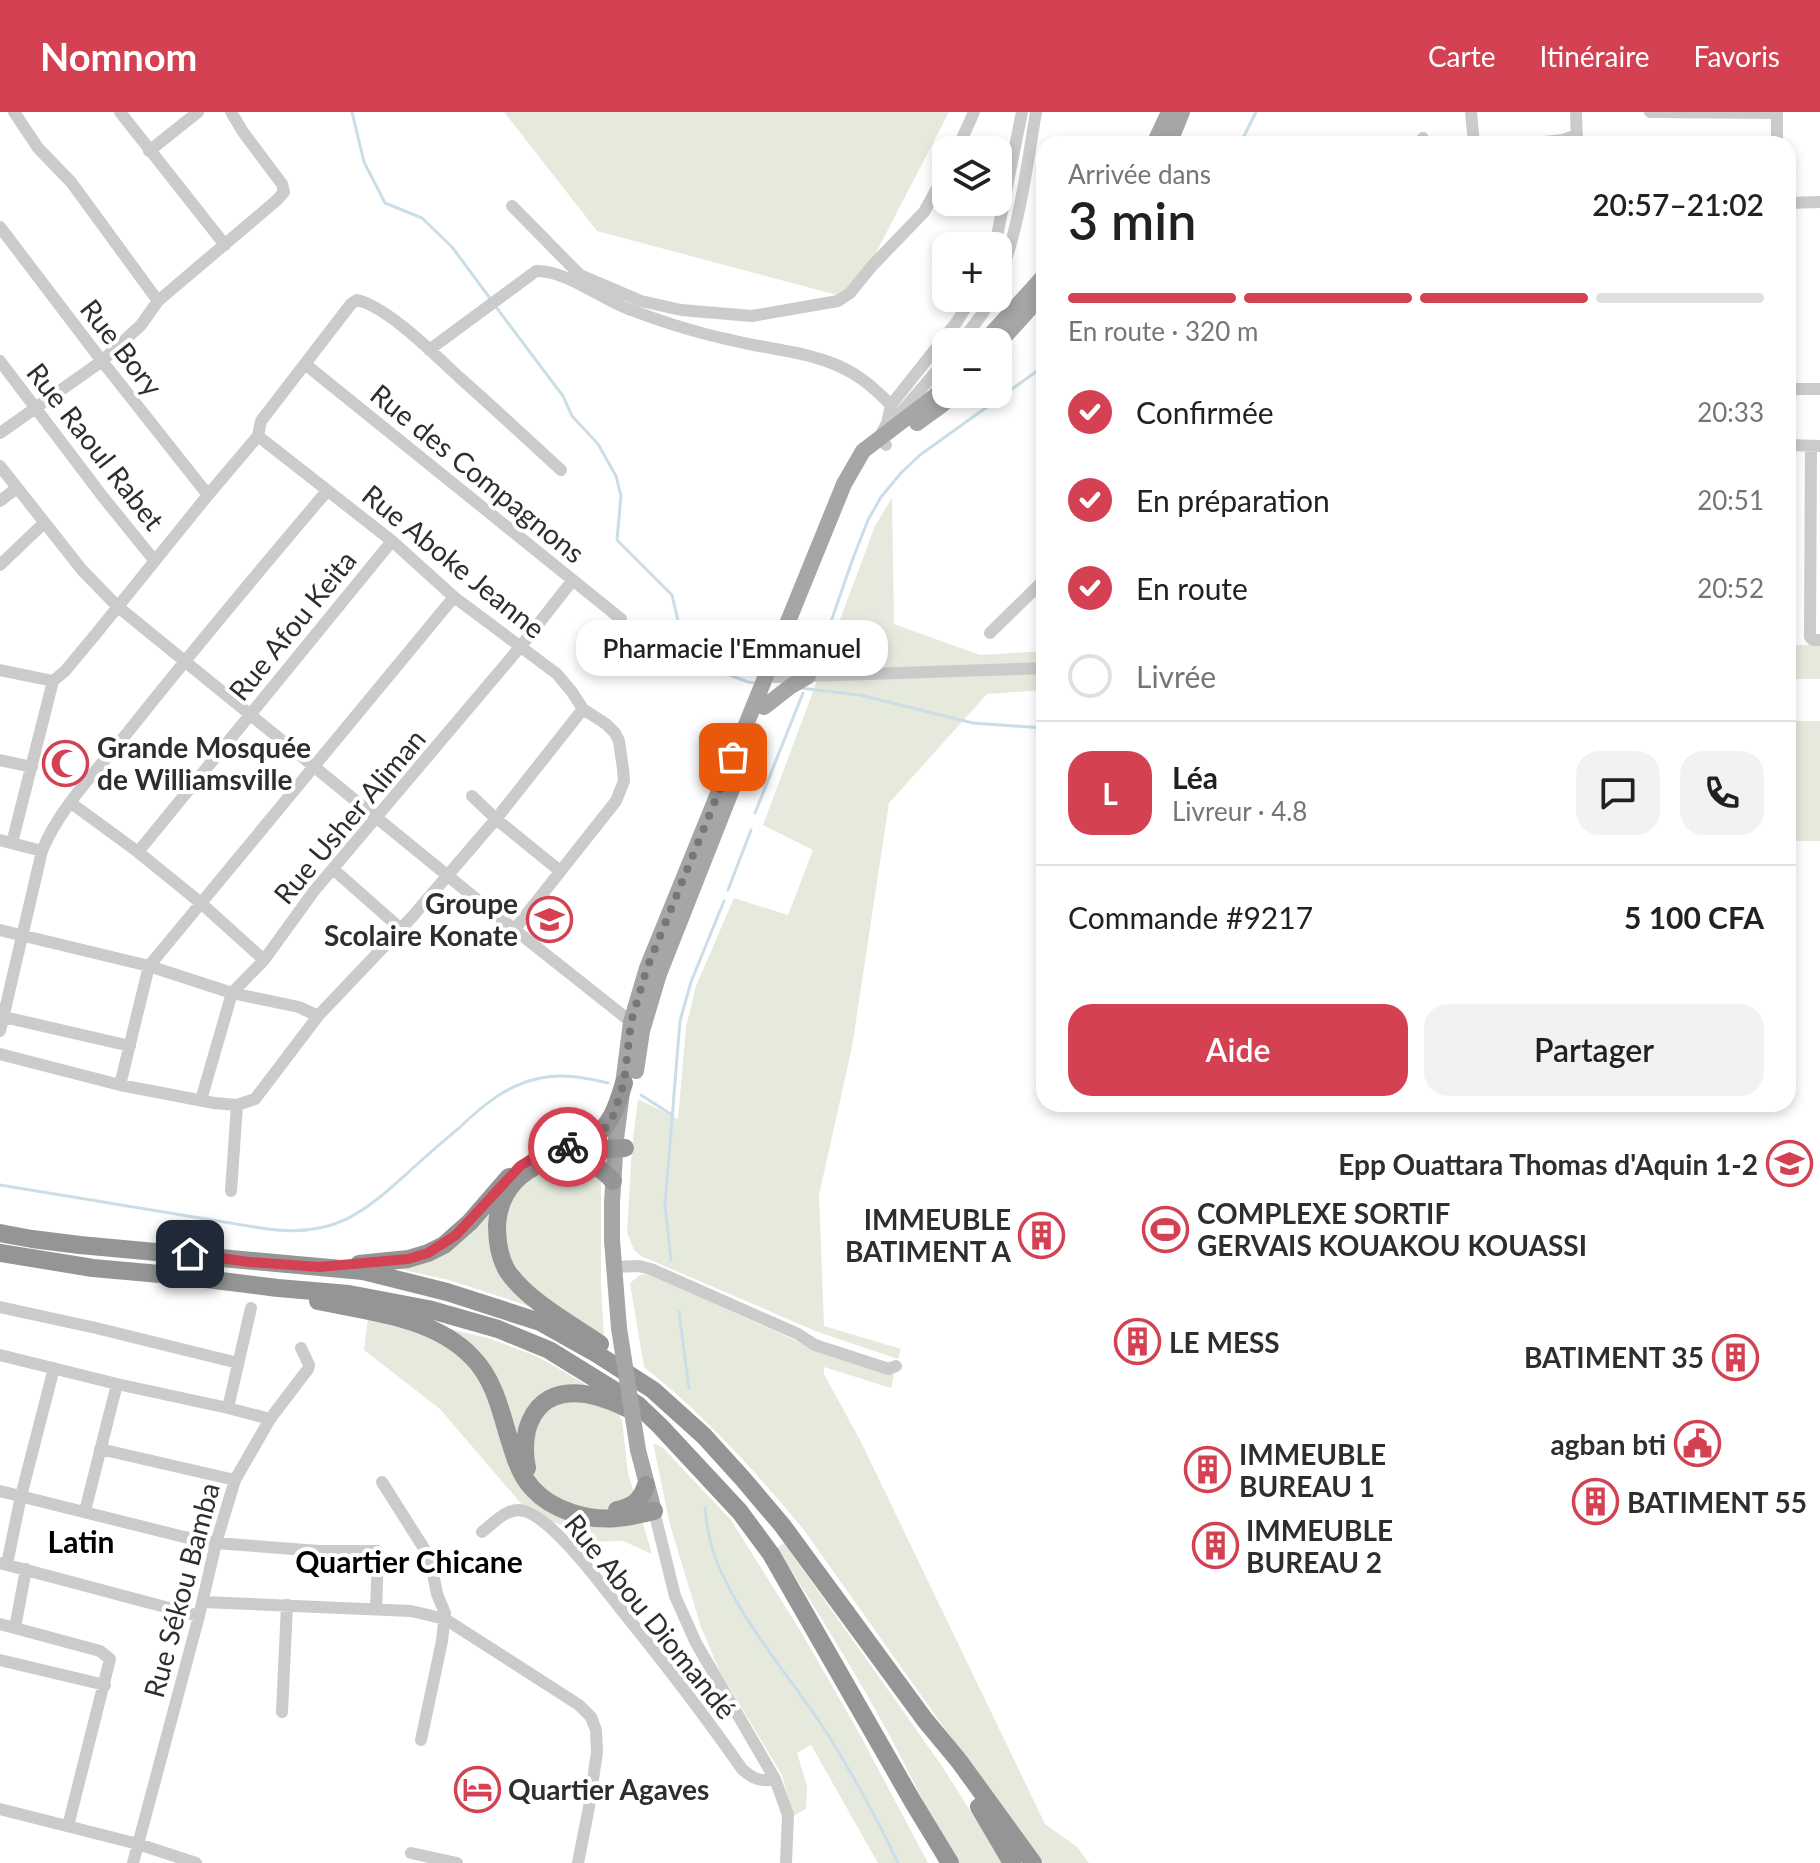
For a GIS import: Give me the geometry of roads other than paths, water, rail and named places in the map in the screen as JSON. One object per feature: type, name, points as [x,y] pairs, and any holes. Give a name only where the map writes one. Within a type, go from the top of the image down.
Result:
[{"type":"highway","points":[[590,1141],[612,1119],[624,1083]]},
{"type":"highway","points":[[319,1267],[392,1262],[428,1253],[456,1235],[520,1166],[536,1156],[590,1141],[621,1143]]},
{"type":"highway","points":[[621,1143],[548,1159],[519,1176],[509,1189],[498,1218],[497,1234],[507,1271],[525,1291],[638,1370],[653,1390]]},
{"type":"highway","points":[[570,1155],[601,1168],[613,1181]]},
{"type":"highway","points":[[0,1233],[68,1243],[363,1271],[447,1292],[540,1322],[597,1354],[653,1390],[704,1436],[782,1525],[1033,1863]]},
{"type":"highway","points":[[0,1253],[93,1268],[349,1294],[404,1304],[498,1329],[549,1350],[638,1405],[740,1512],[771,1554],[950,1863]]},
{"type":"highway","points":[[278,1288],[310,1299],[399,1319],[452,1339],[473,1357],[490,1381],[522,1473],[532,1488],[555,1506],[602,1518],[652,1505]]},
{"type":"highway","points":[[630,1512],[600,1510],[563,1501],[537,1484],[528,1471],[524,1454],[529,1425],[533,1415],[548,1399],[559,1394],[576,1393],[613,1401],[660,1426]]},
{"type":"highway","points":[[630,1512],[640,1499],[652,1505]]},
{"type":"highway","points":[[925,1720],[1012,1863]]},
{"type":"highway","points":[[913,1802],[941,1863]]},
{"type":"main road","points":[[1158,136],[1169,112]]},
{"type":"main road","points":[[1172,136],[1182,112]]},
{"type":"main road","points":[[997,328],[1036,285]]},
{"type":"main road","points":[[1012,328],[1036,302]]},
{"type":"main road","points":[[617,1272],[624,1083],[637,1026],[731,795],[764,707],[771,676],[789,645],[853,489],[882,442],[932,399]]},
{"type":"main road","points":[[652,1505],[638,1450],[619,1328],[613,1181],[647,968],[771,676],[844,484],[863,451],[937,408]]},
{"type":"main road","points":[[764,707],[808,676],[792,659],[789,645]]},
{"type":"street","points":[[14,112],[38,148],[71,182],[158,301]]},
{"type":"street","points":[[120,112],[225,245]]},
{"type":"street","points":[[149,151],[198,112]]},
{"type":"street","points":[[0,433],[102,361],[141,325],[158,301],[284,192],[282,184],[231,112]]},
{"type":"street","points":[[963,136],[974,112]]},
{"type":"street","points":[[998,232],[1022,112]]},
{"type":"street","points":[[1012,235],[1036,112]]},
{"type":"street","points":[[1471,112],[1473,136]]},
{"type":"street","points":[[1576,112],[1577,136]]},
{"type":"street","points":[[1650,112],[1777,112],[1777,136]]},
{"type":"street","points":[[512,206],[580,275],[641,301],[681,310],[752,316],[838,301],[847,296],[932,200]]},
{"type":"street","points":[[1796,203],[1820,202]]},
{"type":"street","name":"Rue Bory","points":[[0,227],[208,495]]},
{"type":"street","points":[[429,350],[536,271],[546,271],[630,310],[728,340],[824,360],[869,382],[891,405]]},
{"type":"street","points":[[42,851],[6,842],[32,767],[53,681],[65,671],[258,436],[261,421],[351,304],[357,300],[364,301],[412,334],[561,470]]},
{"type":"street","points":[[882,442],[891,405],[963,312]]},
{"type":"street","name":"Rue Raoul Rabet","points":[[0,361],[154,560]]},
{"type":"street","name":"Rue des Compagnons","points":[[305,364],[621,619]]},
{"type":"street","points":[[887,423],[897,417],[932,376]]},
{"type":"street","points":[[1796,389],[1820,389]]},
{"type":"street","name":"Rue Aboke Jeanne","points":[[258,436],[392,541],[454,597],[557,674],[583,709],[615,733],[619,741],[624,781],[616,801],[514,930]]},
{"type":"street","points":[[1796,445],[1816,446],[1816,640]]},
{"type":"street","points":[[0,466],[82,570],[117,606],[514,930],[637,1026]]},
{"type":"street","points":[[0,501],[17,488]]},
{"type":"street","points":[[0,1031],[47,840],[71,803],[185,660],[327,491]]},
{"type":"street","points":[[0,565],[44,523]]},
{"type":"street","name":"Rue Afou Keita","points":[[138,852],[392,541]]},
{"type":"street","name":"Rue Usher Aliman","points":[[201,1100],[232,993],[264,960],[314,891],[572,581]]},
{"type":"street","points":[[990,633],[1036,588]]},
{"type":"street","points":[[120,1085],[149,966],[454,597]]},
{"type":"street","points":[[771,676],[1036,668]]},
{"type":"street","points":[[0,670],[53,681]]},
{"type":"street","points":[[0,1054],[120,1085],[201,1100],[237,1105],[255,1099],[318,1016],[448,876],[583,709]]},
{"type":"street","points":[[0,760],[32,767]]},
{"type":"street","points":[[472,796],[560,871]]},
{"type":"street","points":[[71,803],[202,904],[264,960]]},
{"type":"street","points":[[333,869],[401,929]]},
{"type":"street","points":[[0,930],[149,966],[232,993],[299,1007],[318,1016]]},
{"type":"street","points":[[2,1016],[130,1046]]},
{"type":"street","points":[[231,1191],[237,1105]]},
{"type":"street","points":[[580,1125],[590,1141]]},
{"type":"street","points":[[617,1272],[639,1266],[651,1269],[798,1334],[896,1366],[889,1369],[849,1357],[815,1345],[798,1334]]},
{"type":"street","points":[[0,1307],[238,1363]]},
{"type":"street","points":[[228,1408],[251,1308]]},
{"type":"street","name":"Rue Sékou Bamba","points":[[133,1863],[235,1480],[270,1419],[308,1369],[301,1348]]},
{"type":"street","points":[[0,1355],[270,1419]]},
{"type":"street","points":[[54,1368],[4,1564],[199,1616]]},
{"type":"street","points":[[85,1511],[117,1384]]},
{"type":"street","points":[[100,1449],[235,1480]]},
{"type":"street","points":[[382,1482],[425,1550],[445,1613],[421,1740]]},
{"type":"street","points":[[0,1491],[216,1543],[319,1551],[377,1551],[376,1609]]},
{"type":"street","points":[[652,1505],[675,1596],[696,1643],[775,1779],[788,1815],[786,1863]]},
{"type":"street","name":"Rue Abou Diomandé","points":[[482,1532],[506,1513],[516,1510],[526,1511],[553,1531],[595,1576],[678,1680],[742,1769],[753,1779],[775,1779]]},
{"type":"street","points":[[15,1628],[26,1569]]},
{"type":"street","points":[[203,1602],[411,1611],[445,1619],[579,1705],[591,1717],[596,1730],[597,1752],[578,1863]]},
{"type":"street","points":[[282,1712],[287,1605]]},
{"type":"street","points":[[0,1624],[109,1656],[111,1663],[68,1826]]},
{"type":"street","points":[[0,1660],[105,1685]]},
{"type":"street","points":[[0,1809],[138,1844],[196,1863]]},
{"type":"street","points":[[411,1853],[457,1863]]},
{"type":"waterway","points":[[352,112],[364,162],[385,203],[422,218],[452,247],[492,301]]},
{"type":"waterway","points":[[1244,136],[1256,112]]},
{"type":"waterway","points":[[496,307],[563,396],[572,416],[598,444],[616,476],[621,496],[617,540],[672,595],[686,655],[695,662],[756,683]]},
{"type":"waterway","points":[[816,665],[852,561],[881,497],[920,455],[1036,372]]},
{"type":"waterway","points":[[800,688],[860,695],[973,723],[1036,727]]},
{"type":"waterway","points":[[755,813],[803,693]]},
{"type":"waterway","points":[[728,890],[751,830]]},
{"type":"waterway","points":[[671,1260],[665,1205],[680,1021],[691,982],[724,901]]},
{"type":"waterway","points":[[0,1185],[267,1229],[316,1229],[335,1224],[370,1205],[477,1111],[507,1090],[529,1081],[558,1076],[608,1083]]},
{"type":"waterway","points":[[641,1095],[672,1115]]},
{"type":"waterway","points":[[679,1312],[689,1388]]},
{"type":"waterway","points":[[705,1508],[712,1549],[727,1585],[753,1629],[827,1733],[898,1863]]},
{"type":"place","name":"Pharmacie l'Emmanuel","points":[[733,757]]},
{"type":"place","name":"Grande Mosquée de Williamsville","points":[[66,763]]},
{"type":"place","name":"Groupe Scolaire Konate","points":[[549,919]]},
{"type":"place","name":"Epp Ouattara Thomas d'Aquin 1-2","points":[[1789,1164]]},
{"type":"place","name":"COMPLEXE SORTIF GERVAIS KOUAKOU KOUASSI","points":[[1166,1229]]},
{"type":"place","name":"IMMEUBLE BATIMENT A","points":[[1042,1235]]},
{"type":"place","name":"LE MESS","points":[[1138,1342]]},
{"type":"place","name":"BATIMENT 35","points":[[1735,1357]]},
{"type":"place","name":"agban bti","points":[[1697,1444]]},
{"type":"place","name":"IMMEUBLE BUREAU 1","points":[[1208,1470]]},
{"type":"place","name":"BATIMENT 55","points":[[1596,1502]]},
{"type":"place","name":"IMMEUBLE BUREAU 2","points":[[1215,1546]]},
{"type":"place","name":"Quartier Agaves","points":[[477,1789]]},
{"type":"district","name":"Latin","points":[[81,1541]]},
{"type":"district","name":"Quartier Chicane","points":[[409,1561]]}]
